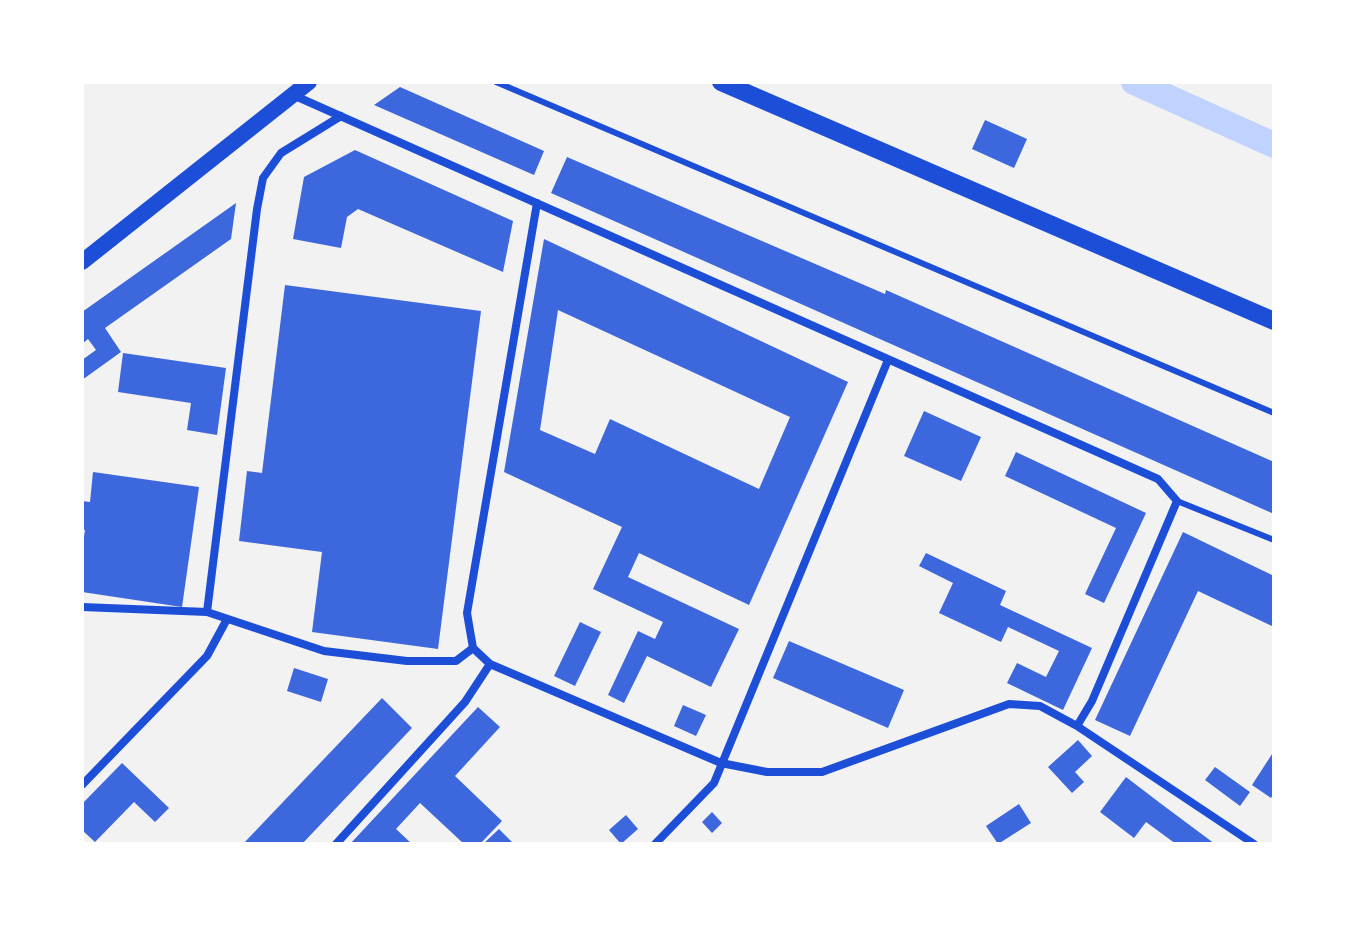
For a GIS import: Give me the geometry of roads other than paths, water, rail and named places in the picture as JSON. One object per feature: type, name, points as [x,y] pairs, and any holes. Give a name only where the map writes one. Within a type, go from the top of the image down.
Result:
[{"type":"main road","points":[[82,262],[309,82]]},
{"type":"main road","points":[[721,82],[1274,321]]},
{"type":"street","points":[[293,95],[1158,479],[1177,501],[1092,701],[1077,726]]},
{"type":"street","points":[[207,612],[263,178],[281,153],[341,116]]},
{"type":"street","points":[[537,203],[467,613],[473,648],[490,664],[721,763],[767,772],[822,772],[1009,704],[1040,706],[1077,726],[1254,844]]},
{"type":"street","points":[[655,844],[714,783],[888,360]]},
{"type":"street","points":[[82,607],[207,612],[226,621],[324,651],[407,661],[456,661],[473,648]]},
{"type":"street","points":[[82,785],[207,656],[226,621]]},
{"type":"street","points":[[336,844],[465,702],[490,664]]},
{"type":"lane","points":[[496,82],[1274,413]]},
{"type":"lane","points":[[1177,501],[1274,540]]},
{"type":"waterway","points":[[1134,82],[1274,145]]}]
